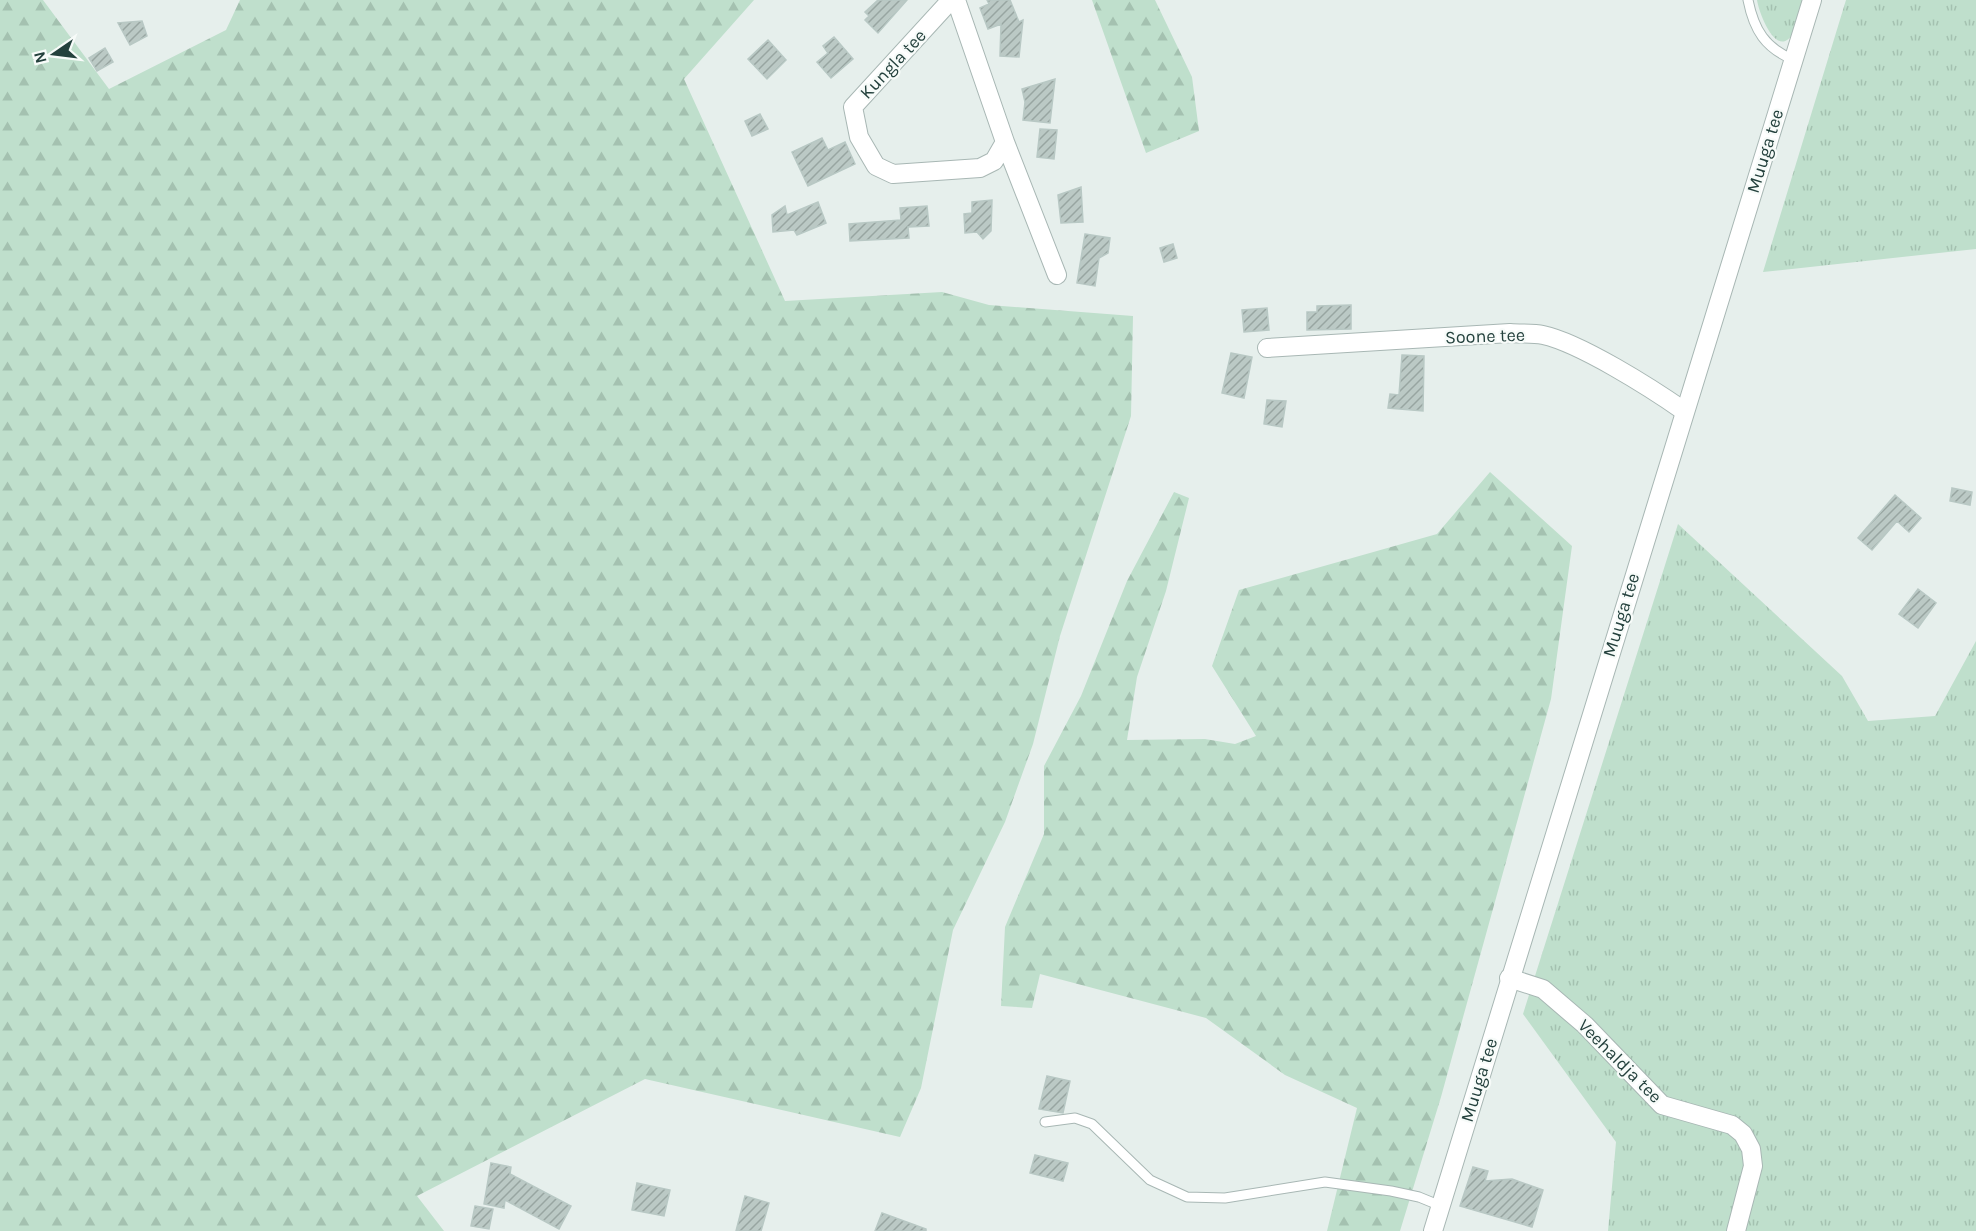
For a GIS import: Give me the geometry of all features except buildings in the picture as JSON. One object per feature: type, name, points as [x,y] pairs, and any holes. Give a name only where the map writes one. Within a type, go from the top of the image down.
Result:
[{"type":"street","name":"Kungla tee","points":[[951,0],[852,107],[859,137],[876,166],[892,174],[980,168],[994,161],[1005,142]]},
{"type":"street","points":[[956,0],[1005,142],[1058,275]]},
{"type":"street","name":"Muuga tee","points":[[1433,1231],[1509,978],[1812,0]]},
{"type":"street","name":"Soone tee","points":[[1267,348],[1510,333],[1544,336],[1578,350],[1651,388],[1684,411]]},
{"type":"street","name":"Veehaldja tee","points":[[1509,978],[1543,989],[1585,1024],[1662,1105],[1732,1125],[1743,1134],[1751,1149],[1753,1166],[1736,1231]]},
{"type":"lane","points":[[1748,0],[1757,32],[1768,45],[1794,60]]},
{"type":"lane","points":[[1045,1122],[1075,1118],[1092,1124],[1150,1180],[1188,1197],[1225,1198],[1325,1182],[1391,1191],[1419,1197],[1441,1206]]},
{"type":"green space","points":[[0,0],[43,0],[109,89],[226,30],[240,0],[754,0],[684,79],[785,301],[942,292],[989,305],[1133,316],[1131,416],[1060,636],[1033,744],[1005,822],[953,930],[921,1088],[900,1137],[645,1079],[417,1196],[444,1231],[0,1231]]},
{"type":"green space","points":[[1092,0],[1155,0],[1192,77],[1199,131],[1146,153]]},
{"type":"green space","points":[[1757,0],[1804,0],[1799,21],[1788,40],[1781,41],[1770,32],[1761,15]]},
{"type":"green space","points":[[1846,0],[1976,0],[1976,249],[1763,272]]},
{"type":"green space","points":[[1490,472],[1572,546],[1551,699],[1441,1097],[1400,1231],[1327,1231],[1357,1108],[1285,1075],[1206,1018],[1040,974],[1032,1008],[1001,1006],[1005,927],[1044,834],[1044,766],[1081,696],[1127,581],[1174,492],[1189,498],[1166,591],[1137,677],[1127,740],[1205,739],[1235,744],[1256,736],[1212,666],[1239,590],[1437,534]]},
{"type":"green space","points":[[1678,524],[1842,676],[1868,721],[1935,716],[1976,641],[1976,1231],[1608,1231],[1616,1142],[1523,1014]]}]
